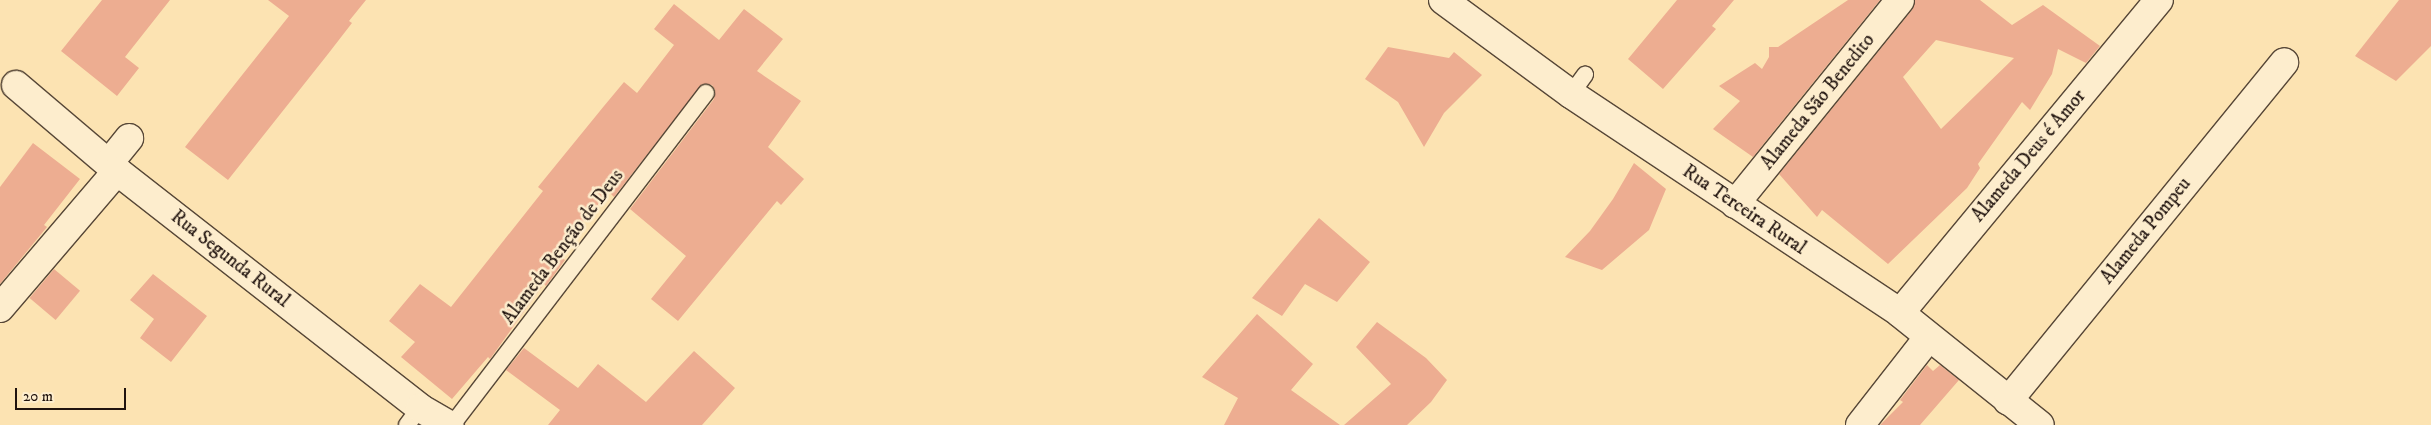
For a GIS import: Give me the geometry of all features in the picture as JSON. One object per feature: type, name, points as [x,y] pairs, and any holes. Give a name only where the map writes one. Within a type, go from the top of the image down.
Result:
[{"type":"street","name":"Rua Terceira Rural","points":[[1443,0],[1578,85],[1735,204],[1900,313],[1928,338],[2040,425]]},
{"type":"street","name":"Alameda São Benedito","points":[[1735,204],[1900,0]]},
{"type":"street","name":"Alameda Deus é Amor","points":[[1900,313],[2159,0]]},
{"type":"street","name":"Alameda Pompeu","points":[[2008,401],[2284,62]]},
{"type":"street","name":"Rua Segunda Rural","points":[[16,85],[414,416],[451,425]]},
{"type":"street","points":[[0,308],[113,167],[129,138]]},
{"type":"street","points":[[1860,425],[1928,338]]},
{"type":"lane","name":"Alameda Benção de Deus","points":[[451,425],[706,93]]},
{"type":"building","points":[[102,0],[170,0],[125,57],[139,68],[117,96],[61,51]]},
{"type":"building","points":[[268,0],[366,0],[349,21],[352,23],[228,180],[185,147],[289,16]]},
{"type":"building","points":[[1677,0],[1734,0],[1712,26],[1716,29],[1663,89],[1628,59]]},
{"type":"building","points":[[1848,0],[1880,0],[1753,157],[1713,129],[1740,101],[1719,86],[1755,63],[1762,69],[1769,57],[1769,47],[1778,47]]},
{"type":"building","points":[[1915,0],[1980,0],[2012,25],[2043,5],[2100,46],[2086,63],[2058,49],[2052,74],[2030,110],[2022,102],[1978,164],[1980,168],[1967,188],[1888,264],[1822,210],[1817,217],[1779,174],[1912,10]],"holes":[[[1936,40],[2014,58],[1941,129],[1903,77]]]},
{"type":"building","points":[[2399,0],[2431,0],[2431,46],[2396,81],[2355,56]]},
{"type":"building","points":[[674,4],[719,40],[744,9],[783,39],[757,71],[801,101],[768,147],[804,179],[781,205],[777,201],[678,321],[651,299],[686,256],[630,209],[714,99],[715,90],[712,85],[702,84],[614,197],[609,192],[556,253],[565,260],[546,286],[544,284],[490,359],[488,357],[452,399],[401,357],[415,342],[389,321],[420,284],[451,307],[543,191],[538,187],[624,82],[637,93],[674,45],[654,29]]},
{"type":"building","points":[[1388,47],[1449,58],[1454,52],[1482,75],[1444,113],[1424,147],[1398,102],[1365,79]]},
{"type":"building","points":[[33,143],[80,179],[44,225],[47,227],[0,284],[0,187]]},
{"type":"building","points":[[1634,163],[1666,189],[1649,230],[1602,270],[1565,257],[1590,231],[1613,199]]},
{"type":"building","points":[[1319,218],[1370,262],[1337,302],[1305,284],[1282,316],[1252,298]]},
{"type":"building","points":[[54,269],[80,291],[56,320],[30,298]]},
{"type":"building","points":[[153,274],[207,316],[171,362],[140,338],[154,319],[130,300]]},
{"type":"building","points":[[1257,314],[1313,364],[1291,390],[1340,425],[1224,425],[1238,398],[1202,377]]},
{"type":"building","points":[[1377,322],[1426,358],[1447,380],[1431,402],[1407,425],[1344,425],[1391,384],[1356,347]]},
{"type":"building","points":[[524,348],[578,388],[598,364],[646,402],[694,351],[735,388],[702,425],[548,425],[560,410],[506,370]]},
{"type":"building","points":[[1927,365],[1933,371],[1940,365],[1959,380],[1920,425],[1880,425],[1903,402],[1900,400]]}]
